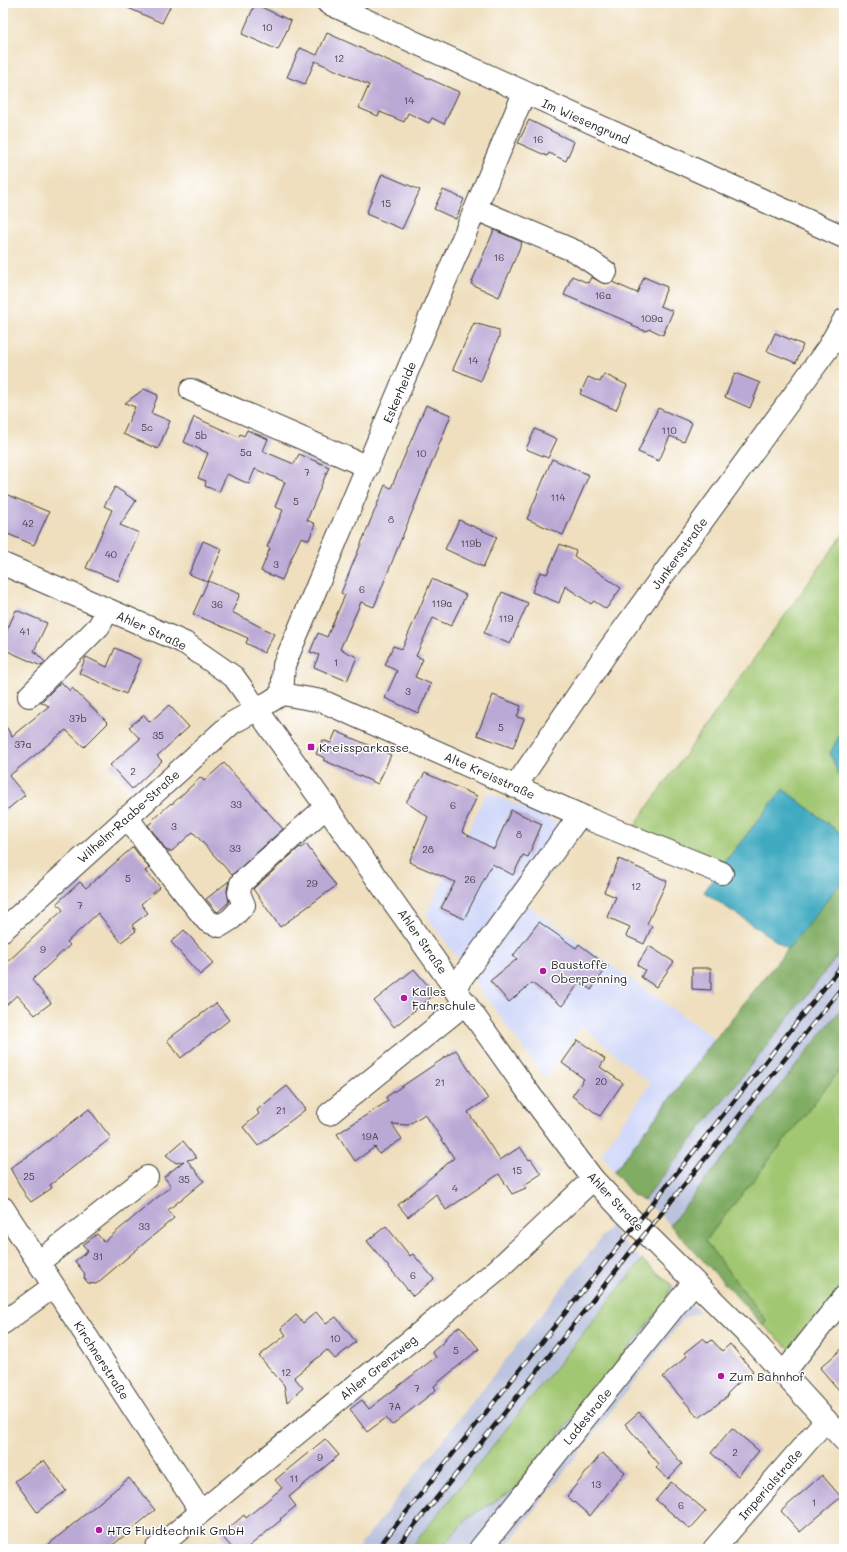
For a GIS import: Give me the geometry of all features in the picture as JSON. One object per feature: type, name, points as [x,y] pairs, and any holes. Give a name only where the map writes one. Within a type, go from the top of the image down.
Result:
[{"type":"street","name":"Im Wiesengrund","points":[[328,3],[844,237]]},
{"type":"street","name":"Eskerheide","points":[[282,694],[284,665],[524,93]]},
{"type":"street","points":[[476,209],[577,252],[606,272]]},
{"type":"street","name":"Junkersstraße","points":[[515,787],[601,661],[828,348],[844,320]]},
{"type":"street","points":[[191,390],[368,467]]},
{"type":"street","name":"Ahler Straße","points":[[3,564],[185,643],[234,677],[327,806],[531,1096],[593,1179],[623,1211],[751,1338],[844,1440]]},
{"type":"street","points":[[29,696],[99,626],[108,610]]},
{"type":"street","points":[[258,709],[282,694]]},
{"type":"street","name":"Alte Kreisstraße","points":[[282,694],[322,701],[580,815],[722,873]]},
{"type":"street","name":"Wilhelm-Raabe-Straße","points":[[3,930],[232,723],[258,709]]},
{"type":"street","points":[[127,818],[207,921],[220,926],[231,919],[244,905],[239,893],[241,884],[327,806]]},
{"type":"street","points":[[329,1114],[460,995],[580,815]]},
{"type":"street","points":[[39,1262],[147,1177]]},
{"type":"street","name":"Ahler Grenzweg","points":[[156,1549],[498,1269],[593,1179]]},
{"type":"street","name":"Kirchnerstraße","points":[[3,1208],[201,1512]]},
{"type":"street","name":"Ladestraße","points":[[480,1549],[694,1282]]},
{"type":"street","points":[[3,1323],[54,1286]]},
{"type":"street","points":[[783,1374],[844,1297]]},
{"type":"street","name":"Imperialstraße","points":[[714,1549],[826,1420]]},
{"type":"shaded area","name":"Baustoffe Oberpenning","points":[[487,792],[579,832],[527,905],[715,1039],[614,1172],[601,1153],[650,1084],[582,1026],[545,1078],[426,915]]},
{"type":"shaded area","points":[[844,948],[844,1005],[670,1225],[644,1200]]},
{"type":"shaded area","points":[[612,1224],[616,1235],[642,1260],[410,1549],[357,1549]]},
{"type":"shaded area","points":[[672,1285],[700,1312],[684,1318],[504,1549],[441,1549],[467,1518],[517,1488],[664,1304]]},
{"type":"green space","points":[[844,533],[844,836],[783,789],[720,868],[632,833],[639,819]]},
{"type":"green space","points":[[844,879],[844,948],[644,1200],[634,1196],[614,1172],[715,1039]]},
{"type":"green space","points":[[844,1005],[844,1065],[705,1241],[766,1320],[763,1325],[670,1225]]},
{"type":"green space","points":[[844,1065],[844,1286],[792,1351],[763,1325],[766,1320],[705,1241]]},
{"type":"green space","points":[[642,1260],[672,1285],[664,1304],[517,1488],[467,1518],[441,1549],[410,1549]]},
{"type":"water","points":[[844,727],[844,781],[838,774],[830,753]]},
{"type":"water","points":[[783,789],[844,836],[844,879],[788,949],[704,892],[720,868]]},
{"type":"building","points":[[117,3],[172,3],[162,23]]},
{"type":"building","points":[[255,4],[291,21],[278,50],[242,34]]},
{"type":"building","points":[[327,33],[459,92],[444,124],[432,118],[429,123],[408,113],[404,122],[380,112],[378,116],[359,108],[369,85],[315,61],[305,84],[287,77],[300,48],[317,55]]},
{"type":"building","points":[[529,120],[574,142],[566,161],[549,153],[547,156],[518,143]]},
{"type":"building","points":[[382,174],[420,190],[402,229],[366,214]]},
{"type":"building","points":[[443,190],[464,199],[456,219],[434,209]]},
{"type":"building","points":[[494,230],[522,242],[499,297],[471,284]]},
{"type":"building","points":[[572,276],[588,283],[591,277],[605,284],[612,282],[637,293],[644,277],[667,287],[660,306],[673,311],[663,335],[650,329],[645,331],[632,326],[633,324],[564,295]]},
{"type":"building","points":[[474,323],[499,330],[499,337],[481,381],[453,369]]},
{"type":"building","points":[[775,333],[803,345],[796,363],[767,351]]},
{"type":"building","points":[[735,373],[760,383],[750,408],[725,397]]},
{"type":"building","points":[[604,374],[627,385],[616,410],[580,394],[588,377],[600,382]]},
{"type":"building","points":[[144,389],[158,395],[151,413],[170,421],[158,449],[123,434],[135,407],[125,403]]},
{"type":"building","points":[[426,405],[451,415],[374,607],[361,602],[340,649],[357,657],[347,681],[314,667],[319,655],[310,652],[318,633],[327,637],[345,595],[341,593],[385,485],[391,488]]},
{"type":"building","points":[[658,408],[692,423],[684,442],[670,436],[659,461],[638,452]]},
{"type":"building","points":[[194,417],[239,437],[240,434],[244,436],[247,430],[268,439],[263,451],[294,464],[299,454],[329,467],[307,520],[315,524],[309,540],[301,537],[282,580],[261,571],[270,548],[267,547],[283,510],[275,507],[285,482],[255,469],[249,484],[227,474],[219,492],[205,486],[206,481],[198,478],[208,453],[184,442]]},
{"type":"building","points":[[535,429],[557,439],[548,458],[526,449]]},
{"type":"building","points":[[552,459],[589,475],[563,535],[527,519]]},
{"type":"building","points":[[115,487],[136,501],[120,525],[139,533],[118,581],[86,568],[112,510],[104,506]]},
{"type":"building","points":[[3,493],[49,512],[34,545],[3,532]]},
{"type":"building","points":[[459,520],[497,537],[483,567],[445,549]]},
{"type":"building","points":[[203,541],[222,549],[208,582],[189,574]]},
{"type":"building","points":[[560,544],[576,551],[574,556],[621,588],[606,609],[594,601],[591,604],[565,586],[559,603],[532,592],[540,572],[547,574]]},
{"type":"building","points":[[432,579],[466,595],[451,626],[433,618],[416,656],[423,659],[415,677],[431,684],[418,713],[385,698],[397,671],[385,665],[393,646],[402,649]]},
{"type":"building","points":[[208,581],[240,594],[232,612],[274,634],[264,653],[246,643],[248,638],[193,614]]},
{"type":"building","points":[[502,592],[528,603],[510,644],[484,633]]},
{"type":"building","points":[[16,610],[47,623],[34,651],[45,662],[41,666],[3,649],[3,639]]},
{"type":"building","points":[[115,648],[141,660],[126,694],[79,673],[86,657],[107,667]]},
{"type":"building","points":[[61,682],[70,691],[72,688],[108,723],[84,747],[66,730],[9,776],[25,795],[3,813],[3,722],[12,736],[49,706],[41,702]]},
{"type":"building","points":[[493,695],[521,706],[517,717],[524,719],[513,748],[477,735]]},
{"type":"building","points":[[169,705],[189,727],[157,756],[162,761],[132,789],[110,765],[140,739],[129,727],[144,715],[150,722]]},
{"type":"building","points":[[336,731],[391,755],[378,784],[323,760],[325,758],[316,754],[322,740],[331,743]]},
{"type":"building","points":[[224,763],[283,829],[232,875],[193,832],[172,851],[167,851],[148,825],[201,777],[204,781]]},
{"type":"building","points":[[425,773],[477,796],[462,832],[494,849],[511,810],[542,824],[528,857],[523,855],[513,875],[492,864],[464,919],[441,908],[455,882],[409,862],[428,817],[406,802]]},
{"type":"building","points":[[306,844],[336,886],[280,927],[253,889],[300,847],[301,848]]},
{"type":"building","points":[[133,847],[149,868],[145,871],[160,887],[141,904],[148,913],[132,925],[136,931],[121,942],[98,913],[67,942],[70,945],[32,980],[51,1003],[35,1015],[17,995],[3,1008],[3,966],[63,910],[57,903],[80,882],[86,888]]},
{"type":"building","points":[[619,859],[667,881],[647,924],[652,926],[644,944],[626,936],[630,927],[607,917],[616,897],[604,892]]},
{"type":"building","points":[[229,881],[227,891],[229,902],[218,912],[206,899]]},
{"type":"building","points":[[539,922],[576,948],[579,944],[608,966],[591,990],[580,982],[562,1006],[532,983],[509,1002],[490,981],[517,959],[513,956]]},
{"type":"building","points":[[184,930],[214,963],[200,975],[171,942]]},
{"type":"building","points":[[649,946],[674,962],[656,987],[641,977],[645,970],[637,965]]},
{"type":"building","points":[[692,968],[711,968],[711,990],[692,989]]},
{"type":"building","name":"Kalles Fahrschule","points":[[414,969],[435,994],[394,1027],[374,1001]]},
{"type":"building","points":[[216,1003],[229,1020],[181,1058],[167,1040]]},
{"type":"building","points":[[578,1040],[605,1059],[600,1067],[623,1083],[600,1116],[572,1096],[584,1079],[562,1063]]},
{"type":"building","points":[[456,1050],[488,1099],[468,1112],[500,1160],[520,1147],[529,1160],[531,1159],[541,1174],[524,1185],[526,1188],[512,1194],[499,1174],[446,1210],[436,1194],[408,1217],[398,1205],[454,1158],[425,1114],[408,1125],[392,1124],[402,1139],[379,1154],[375,1147],[355,1161],[337,1134],[388,1101],[386,1097]]},
{"type":"building","points":[[287,1086],[306,1109],[258,1146],[243,1127],[259,1114],[257,1110]]},
{"type":"building","points":[[89,1109],[111,1138],[50,1185],[52,1188],[31,1202],[10,1168],[30,1155]]},
{"type":"building","points":[[183,1141],[197,1158],[187,1160],[204,1181],[168,1210],[174,1218],[96,1284],[88,1283],[84,1278],[85,1274],[75,1261],[88,1251],[83,1245],[97,1234],[104,1242],[171,1186],[164,1177],[184,1161],[176,1163],[166,1155]]},
{"type":"building","points":[[386,1226],[410,1256],[413,1254],[434,1279],[413,1296],[367,1241]]},
{"type":"building","points":[[316,1312],[326,1324],[336,1317],[356,1342],[335,1359],[327,1350],[294,1377],[303,1388],[287,1402],[284,1385],[259,1356],[286,1335],[281,1328],[296,1315],[303,1323]]},
{"type":"building","points":[[460,1326],[479,1349],[434,1386],[436,1390],[392,1425],[386,1418],[367,1432],[350,1409],[362,1400],[369,1409],[436,1357],[432,1352],[446,1340],[445,1338]]},
{"type":"building","name":"Zum Bahnhof","points":[[703,1338],[708,1343],[712,1340],[722,1351],[730,1344],[753,1371],[727,1394],[728,1396],[699,1418],[663,1377],[687,1356],[684,1353]]},
{"type":"building","points":[[844,1347],[844,1396],[820,1368]]},
{"type":"building","points":[[639,1412],[682,1464],[668,1479],[656,1468],[659,1464],[625,1424]]},
{"type":"building","points":[[732,1428],[759,1451],[738,1476],[711,1453]]},
{"type":"building","points":[[325,1439],[339,1455],[289,1497],[296,1506],[280,1519],[281,1520],[246,1549],[233,1549],[221,1535],[244,1515],[246,1518],[282,1488],[275,1480]]},
{"type":"building","points":[[602,1453],[625,1472],[590,1516],[567,1496]]},
{"type":"building","points":[[44,1460],[66,1491],[37,1512],[15,1481]]},
{"type":"building","points":[[822,1475],[841,1497],[800,1532],[781,1511]]},
{"type":"building","name":"HTG Fluidtechnik GmbH","points":[[129,1478],[155,1510],[108,1549],[43,1549]]},
{"type":"building","points":[[671,1482],[706,1511],[690,1529],[656,1500]]},
{"type":"railway","points":[[377,1549],[844,963]]},
{"type":"railway","points":[[395,1549],[466,1462],[632,1250],[844,985]]},
{"type":"place","name":"Kreissparkasse","points":[[311,747]]},
{"type":"place","name":"Baustoffe Oberpenning","points":[[543,971]]},
{"type":"place","name":"Kalles Fahrschule","points":[[404,998]]},
{"type":"place","name":"Zum Bahnhof","points":[[721,1376]]},
{"type":"place","name":"HTG Fluidtechnik GmbH","points":[[99,1530]]}]
